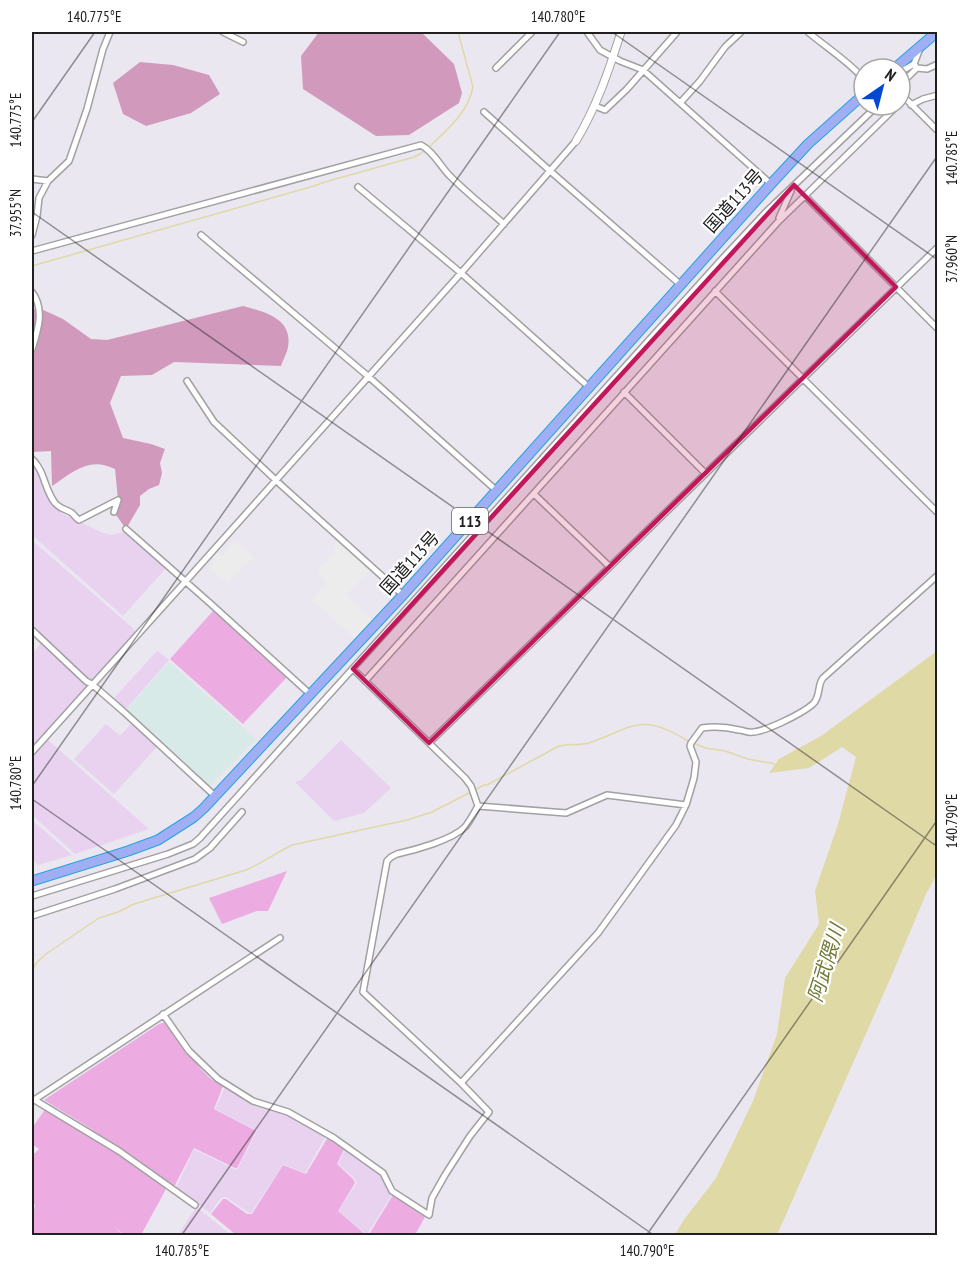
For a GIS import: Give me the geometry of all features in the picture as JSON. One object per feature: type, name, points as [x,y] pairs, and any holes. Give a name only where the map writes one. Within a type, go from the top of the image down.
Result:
[{"type":"highway","points":[[908,57],[937,32]]},
{"type":"highway","name":"国道113号","points":[[32,881],[158,840],[194,817],[403,595],[771,184],[808,144],[852,105]]},
{"type":"street","points":[[32,235],[39,198],[48,181],[69,161],[110,32]]},
{"type":"street","points":[[223,32],[243,42]]},
{"type":"street","points":[[496,68],[532,32]]},
{"type":"street","points":[[587,32],[600,50],[643,70],[771,184]]},
{"type":"street","points":[[32,752],[369,377],[576,141],[603,88],[621,32]]},
{"type":"street","points":[[595,106],[605,110],[627,89],[677,32]]},
{"type":"street","points":[[680,103],[700,81],[725,46],[741,32]]},
{"type":"street","points":[[808,32],[852,67]]},
{"type":"street","points":[[912,70],[916,66],[920,46]]},
{"type":"street","points":[[916,66],[927,69],[938,64]]},
{"type":"street","points":[[912,68],[916,66]]},
{"type":"street","points":[[912,104],[938,95]]},
{"type":"street","points":[[912,106],[938,131]]},
{"type":"street","points":[[484,112],[681,285]]},
{"type":"street","points":[[32,896],[168,854],[193,844],[723,258],[767,211],[865,117]]},
{"type":"street","points":[[365,681],[777,223],[886,117]]},
{"type":"street","points":[[32,251],[421,145],[434,155],[449,175],[504,224]]},
{"type":"street","points":[[32,179],[48,181]]},
{"type":"street","points":[[777,223],[793,186]]},
{"type":"street","points":[[358,187],[461,273],[590,388]]},
{"type":"street","points":[[805,196],[938,329]]},
{"type":"street","points":[[201,235],[369,377],[497,491]]},
{"type":"street","points":[[429,743],[938,248]]},
{"type":"street","points":[[715,291],[938,513]]},
{"type":"street","points":[[32,292],[36,298],[39,318],[32,349]]},
{"type":"street","points":[[187,381],[214,422],[403,595]]},
{"type":"street","points":[[624,392],[705,473]]},
{"type":"street","points":[[32,459],[39,467],[55,503],[79,520],[118,500],[114,512]]},
{"type":"street","points":[[534,494],[609,566]]},
{"type":"street","points":[[126,529],[311,695]]},
{"type":"street","points":[[461,1083],[598,933],[676,825],[686,805],[694,778],[696,762],[690,746],[702,728],[716,726],[759,732],[771,728],[812,705],[816,700],[823,678],[938,575]]},
{"type":"street","points":[[32,630],[215,796]]},
{"type":"street","points":[[353,669],[465,778],[471,786],[478,806]]},
{"type":"street","points":[[478,806],[566,813],[607,795],[686,805]]},
{"type":"street","points":[[163,1014],[189,1051],[218,1079],[253,1101],[288,1112],[334,1138],[383,1173],[392,1191],[429,1215],[432,1198],[445,1174],[489,1112],[363,992],[387,861],[398,854],[441,841],[458,832],[465,827],[478,806]]},
{"type":"street","points":[[32,916],[115,889],[195,859],[210,848],[242,812]]},
{"type":"street","points":[[195,1204],[119,1151],[33,1099],[280,938]]},
{"type":"highlighted area","points":[[794,185],[896,287],[429,743],[353,669]]},
{"type":"shaded area","points":[[319,32],[421,32],[454,64],[462,93],[459,103],[409,135],[376,136],[303,89],[301,56]]},
{"type":"shaded area","points":[[140,62],[173,65],[209,75],[220,94],[191,113],[146,126],[123,114],[113,83]]},
{"type":"shaded area","points":[[243,306],[268,314],[286,329],[288,347],[281,366],[174,362],[152,375],[121,376],[110,403],[123,438],[165,449],[160,463],[162,473],[159,485],[140,496],[140,505],[126,529],[114,512],[118,500],[115,469],[106,465],[89,465],[74,471],[52,486],[51,451],[32,452],[32,310],[39,308],[63,319],[91,339],[107,340]]},
{"type":"shaded area","points":[[32,465],[42,474],[61,513],[103,533],[112,535],[123,532],[166,568],[123,616],[32,535]]},
{"type":"shaded area","points":[[235,541],[253,557],[228,583],[210,570],[218,551],[223,556]]},
{"type":"shaded area","points":[[338,541],[370,570],[346,595],[372,620],[356,639],[312,600],[327,581],[317,571],[336,551],[333,547]]},
{"type":"shaded area","points":[[34,542],[136,631],[92,680],[32,626],[32,545]]},
{"type":"shaded area","points":[[213,611],[287,677],[243,724],[170,659]]},
{"type":"shaded area","points":[[41,643],[88,686],[32,748],[32,654]]},
{"type":"shaded area","points":[[157,651],[169,660],[126,709],[114,698]]},
{"type":"shaded area","points":[[169,662],[256,739],[210,786],[127,709]]},
{"type":"shaded area","points":[[132,723],[157,747],[114,794],[74,759],[106,724],[120,736]]},
{"type":"shaded area","points":[[48,740],[149,829],[75,854],[32,815],[32,758]]},
{"type":"shaded area","points":[[341,740],[391,788],[364,813],[334,821],[295,782],[301,780]]},
{"type":"shaded area","points":[[32,820],[72,855],[38,865],[32,859]]},
{"type":"shaded area","points":[[287,871],[268,911],[257,911],[222,924],[209,898]]},
{"type":"shaded area","points":[[166,1022],[205,1074],[223,1086],[214,1109],[256,1131],[237,1168],[194,1148],[174,1187],[88,1127],[44,1100],[159,1024]]},
{"type":"shaded area","points":[[225,1087],[254,1106],[289,1116],[326,1136],[305,1173],[283,1164],[251,1213],[226,1197],[221,1198],[210,1213],[176,1188],[194,1149],[236,1170],[257,1131],[215,1109]]},
{"type":"shaded area","points":[[49,1109],[166,1186],[141,1235],[124,1235],[113,1225],[123,1235],[38,1236],[33,1232],[32,1221],[35,1205],[32,1201],[32,1156],[39,1149],[32,1144],[32,1128],[44,1111]]},
{"type":"shaded area","points":[[328,1137],[345,1147],[337,1164],[355,1183],[338,1211],[366,1235],[236,1235],[211,1214],[223,1199],[226,1199],[247,1214],[252,1214],[283,1165],[306,1174]]},
{"type":"shaded area","points":[[346,1147],[380,1171],[392,1194],[367,1235],[338,1211],[357,1183],[338,1164]]},
{"type":"shaded area","points":[[393,1195],[426,1215],[415,1235],[368,1236]]},
{"type":"shaded area","points":[[198,1208],[231,1235],[178,1235],[195,1209]]},
{"type":"water","name":"阿武隈川","points":[[937,651],[937,874],[926,894],[777,1235],[675,1235],[716,1178],[753,1101],[777,1034],[785,978],[819,924],[815,891],[838,824],[856,757],[842,747],[809,768],[769,773],[779,759],[821,736]]},
{"type":"waterway","points":[[428,148],[462,113],[473,87],[458,32]]},
{"type":"waterway","points":[[32,266],[414,157],[424,151]]},
{"type":"waterway","points":[[475,790],[557,747],[589,743],[638,725],[659,727],[688,741]]},
{"type":"waterway","points":[[693,743],[705,748],[775,764]]},
{"type":"waterway","points":[[32,970],[46,954],[99,918],[134,904],[246,870],[292,845],[407,820],[432,812],[471,792]]}]
